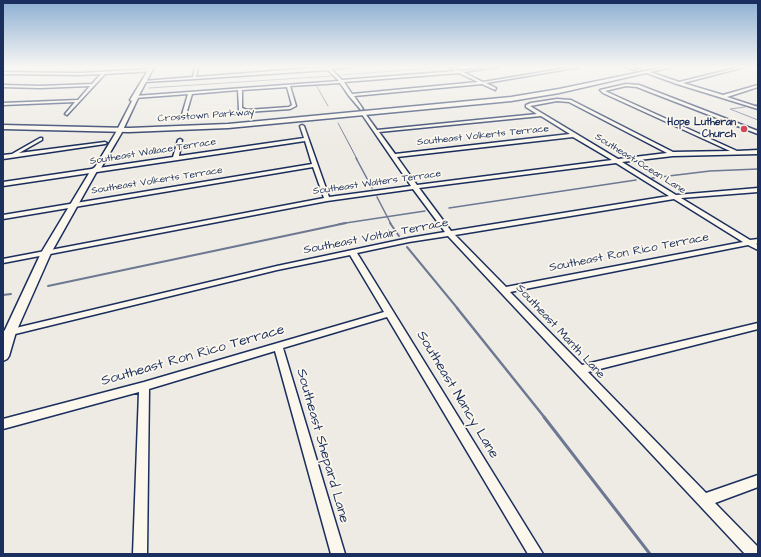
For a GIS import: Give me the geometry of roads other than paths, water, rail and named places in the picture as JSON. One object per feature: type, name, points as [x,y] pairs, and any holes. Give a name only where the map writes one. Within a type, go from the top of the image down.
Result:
[{"type":"main road","name":"Crosstown Parkway","points":[[448,103],[524,93]]},
{"type":"main road","name":"Crosstown Parkway","points":[[3,127],[208,127],[362,111],[533,96],[548,93]]},
{"type":"main road","name":"Crosstown Parkway","points":[[3,122],[118,128]]},
{"type":"street","points":[[67,114],[85,93]]},
{"type":"street","points":[[3,356],[7,333],[46,253],[94,170],[98,168],[138,93]]},
{"type":"street","points":[[135,97],[190,93],[183,118]]},
{"type":"street","points":[[240,93],[240,109],[243,110],[290,108],[294,106],[290,93]]},
{"type":"street","points":[[350,95],[372,93]]},
{"type":"street","points":[[606,93],[738,152]]},
{"type":"street","points":[[656,93],[758,133]]},
{"type":"street","points":[[709,93],[758,108]]},
{"type":"street","points":[[722,97],[735,93]]},
{"type":"street","name":"Southeast Manth Lane","points":[[350,95],[434,214],[450,234],[755,554]]},
{"type":"street","name":"Southeast Ocean Lane","points":[[673,154],[572,102],[560,100],[529,104],[527,106],[758,248]]},
{"type":"street","points":[[3,104],[77,101]]},
{"type":"street","points":[[376,131],[540,115]]},
{"type":"street","points":[[302,126],[328,199]]},
{"type":"street","points":[[94,170],[92,168],[105,143],[118,128]]},
{"type":"street","name":"Southeast Volkerts Terrace","points":[[393,156],[575,136]]},
{"type":"street","points":[[10,156],[40,139]]},
{"type":"street","name":"Southeast Wallace Terrace","points":[[3,184],[176,157],[306,139]]},
{"type":"street","points":[[176,157],[180,140]]},
{"type":"street","points":[[3,157],[105,143]]},
{"type":"street","name":"Southeast Walters Terrace","points":[[3,261],[328,199],[614,160],[673,154],[758,152]]},
{"type":"street","name":"Southeast Volkerts Terrace","points":[[3,217],[315,165]]},
{"type":"street","name":"Southeast Voltair Terrace","points":[[7,333],[352,252],[450,234],[674,197],[758,190]]},
{"type":"street","name":"Southeast Ron Rico Terrace","points":[[505,290],[758,241]]},
{"type":"street","name":"Southeast Nancy Lane","points":[[352,252],[536,554]]},
{"type":"street","name":"Southeast Ron Rico Terrace","points":[[3,424],[144,386],[390,314]]},
{"type":"street","points":[[579,370],[758,326]]},
{"type":"street","name":"Southeast Shepard Lane","points":[[278,346],[338,554]]},
{"type":"street","points":[[140,554],[144,386]]},
{"type":"street","points":[[705,500],[758,481]]},
{"type":"waterway","points":[[321,93],[328,106]]},
{"type":"waterway","points":[[745,107],[730,109],[758,120]]},
{"type":"waterway","points":[[338,123],[357,159]]},
{"type":"waterway","points":[[356,158],[372,188]]},
{"type":"waterway","points":[[652,178],[710,171],[758,169]]},
{"type":"waterway","points":[[449,208],[636,180]]},
{"type":"waterway","points":[[377,197],[387,217]]},
{"type":"waterway","points":[[387,217],[425,211]]},
{"type":"waterway","points":[[339,224],[387,217]]},
{"type":"waterway","points":[[387,217],[391,224]]},
{"type":"waterway","points":[[48,286],[346,223]]},
{"type":"waterway","points":[[390,223],[399,236]]},
{"type":"waterway","points":[[407,247],[458,309]]},
{"type":"waterway","points":[[3,295],[11,294]]},
{"type":"waterway","points":[[457,308],[545,418]]},
{"type":"waterway","points":[[544,417],[650,554]]},
{"type":"place","name":"Hope Lutheran Church","points":[[744,129]]}]
